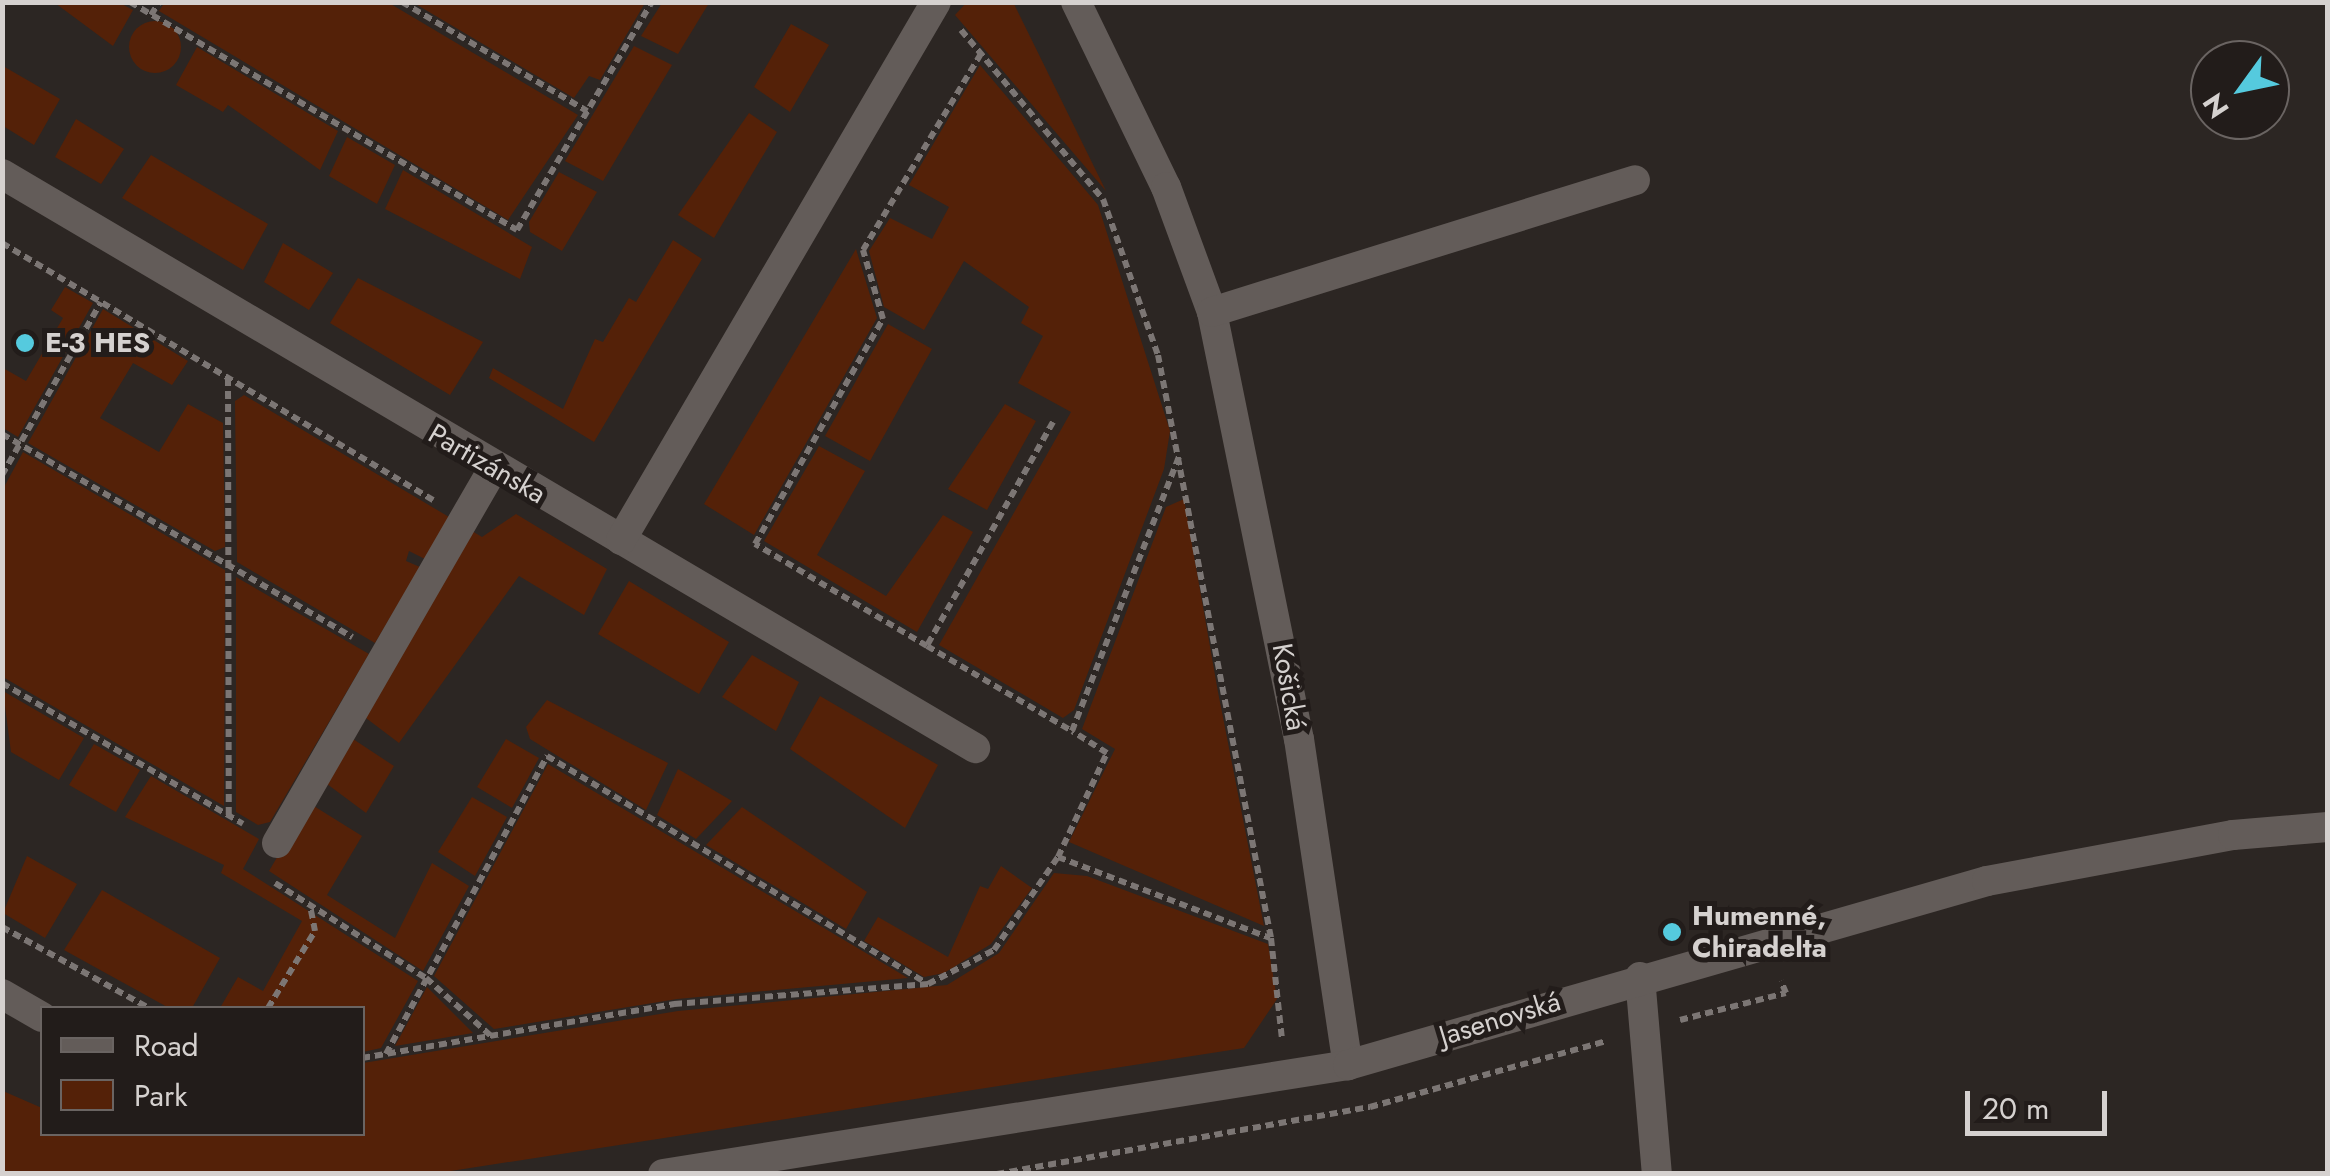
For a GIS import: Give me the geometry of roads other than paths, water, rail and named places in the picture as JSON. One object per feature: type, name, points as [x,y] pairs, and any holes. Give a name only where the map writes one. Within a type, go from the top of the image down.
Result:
[{"type":"street","name":"Košická","points":[[1076,2],[1166,187],[1212,312],[1299,739],[1348,1065]]},
{"type":"street","points":[[621,540],[942,9]]},
{"type":"street","name":"Partizánska","points":[[2,174],[493,469],[975,748]]},
{"type":"street","points":[[1212,312],[1636,180]]},
{"type":"street","points":[[277,842],[493,469]]},
{"type":"street","name":"Jasenovská","points":[[663,1174],[1348,1065],[1640,977],[1988,881],[2232,835],[2328,827]]},
{"type":"street","points":[[1640,977],[1657,1174]]},
{"type":"street","points":[[2,994],[40,1016]]},
{"type":"place","name":"E-3 HES","points":[[25,343]]},
{"type":"place","name":"Humenné, Chiradelta","points":[[1672,932]]}]
